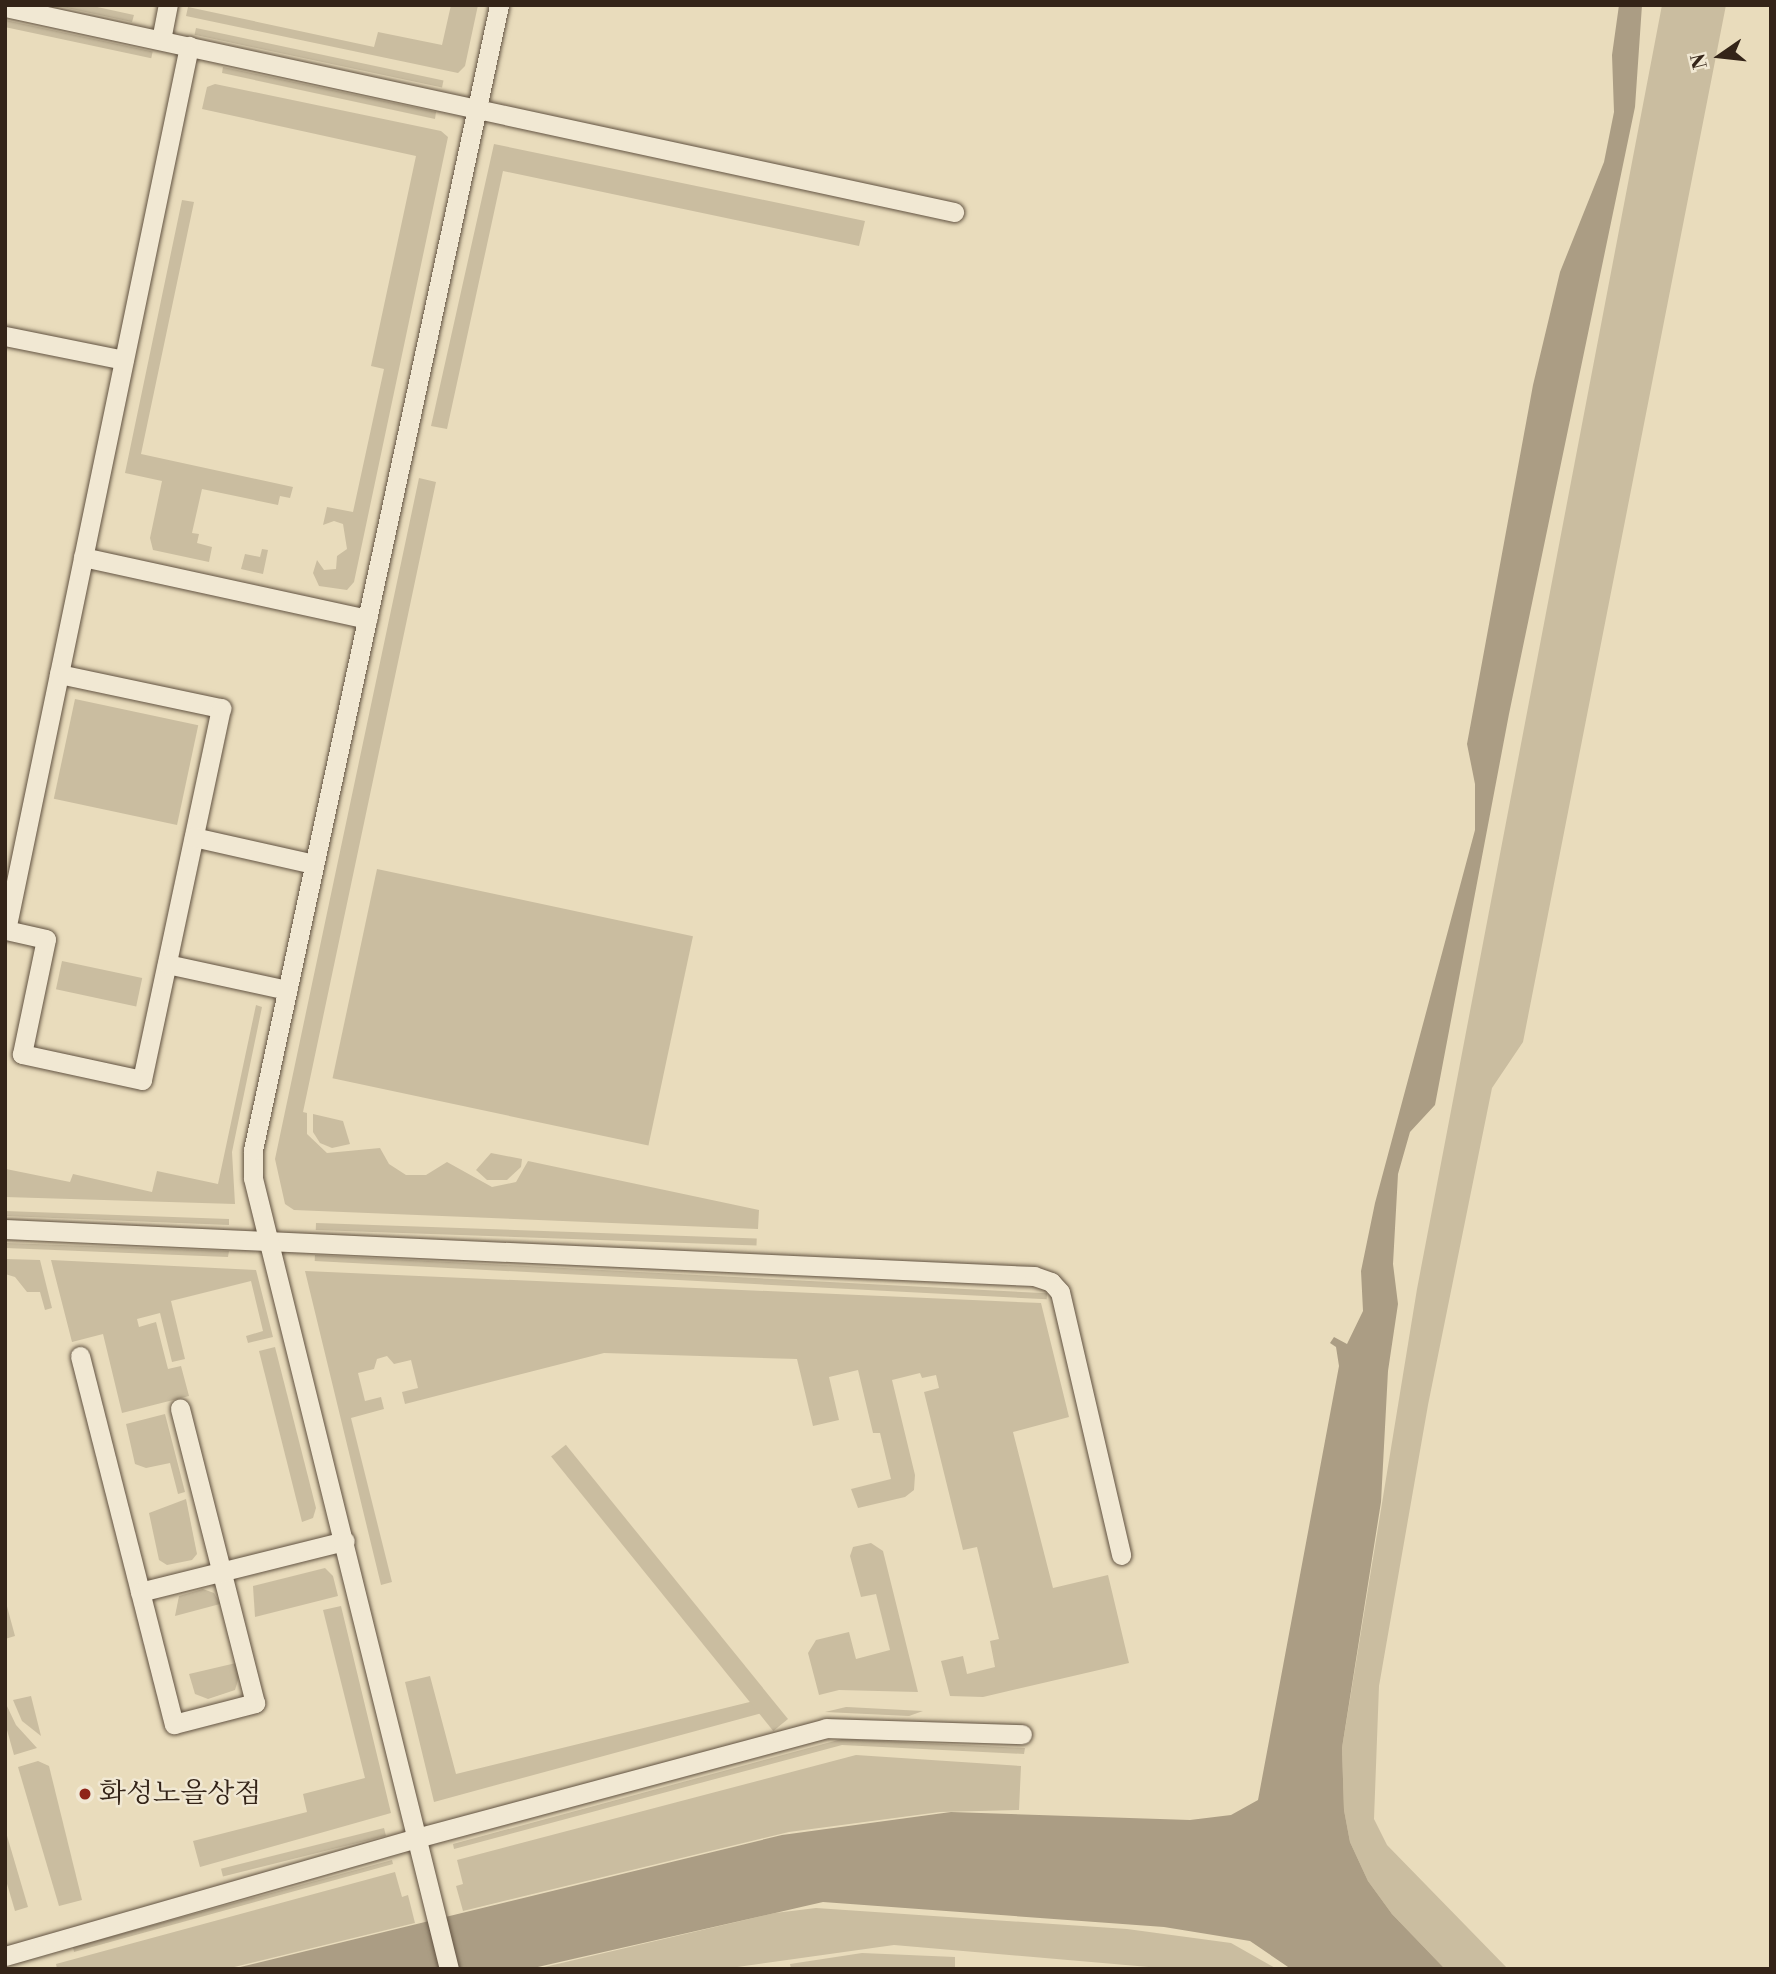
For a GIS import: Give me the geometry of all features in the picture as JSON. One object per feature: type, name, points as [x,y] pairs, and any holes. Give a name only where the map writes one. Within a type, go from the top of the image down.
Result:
[{"type":"street","points":[[161,40],[169,5]]},
{"type":"street","points":[[449,1969],[420,1837],[253,1178],[253,1150],[499,5]]},
{"type":"street","points":[[5,7],[954,212]]},
{"type":"street","points":[[59,674],[221,708],[142,1080],[22,1054],[46,939],[6,930],[189,46]]},
{"type":"street","points":[[5,336],[124,360]]},
{"type":"street","points":[[83,557],[367,619]]},
{"type":"street","points":[[194,836],[314,864]]},
{"type":"street","points":[[167,964],[287,990]]},
{"type":"street","points":[[5,1229],[1034,1276],[1051,1282],[1060,1292],[1121,1555]]},
{"type":"street","points":[[80,1356],[174,1724],[255,1703],[180,1408]]},
{"type":"street","points":[[140,1592],[345,1541]]},
{"type":"street","points":[[5,1956],[420,1837],[826,1728],[1022,1734]]},
{"type":"shaded area","points":[[53,5],[88,5],[134,15],[132,22]]},
{"type":"shaded area","points":[[451,5],[478,5],[465,66],[458,73],[186,16],[188,7],[374,47],[378,32],[442,45]]},
{"type":"shaded area","points":[[1619,5],[1642,5],[1635,107],[1509,714],[1435,1105],[1410,1132],[1398,1174],[1393,1264],[1398,1304],[1388,1371],[1381,1502],[1342,1748],[1344,1810],[1350,1842],[1368,1881],[1392,1914],[1445,1969],[1291,1969],[1250,1941],[1164,1927],[823,1902],[529,1969],[232,1969],[782,1835],[951,1812],[1190,1820],[1231,1815],[1258,1800],[1339,1366],[1336,1347],[1330,1343],[1334,1337],[1347,1344],[1363,1311],[1361,1271],[1375,1203],[1475,830],[1475,784],[1467,744],[1533,385],[1560,272],[1604,162],[1614,112],[1612,55]]},
{"type":"shaded area","points":[[1662,5],[1726,5],[1523,1042],[1492,1088],[1428,1405],[1379,1686],[1374,1819],[1387,1845],[1508,1969],[1445,1969],[1392,1914],[1368,1881],[1350,1842],[1344,1810],[1342,1748],[1417,1289]]},
{"type":"shaded area","points":[[5,20],[153,51],[151,58],[5,27]]},
{"type":"shaded area","points":[[196,28],[443,81],[442,87],[195,35]]},
{"type":"shaded area","points":[[223,67],[436,112],[435,119],[222,73]]},
{"type":"shaded area","points":[[215,84],[441,131],[448,137],[354,582],[347,590],[319,586],[313,573],[317,560],[324,570],[336,569],[337,556],[347,549],[343,524],[334,521],[323,525],[327,507],[353,512],[384,369],[371,366],[416,156],[202,109],[207,87]]},
{"type":"shaded area","points":[[494,144],[865,221],[859,246],[503,171],[447,429],[431,426]]},
{"type":"shaded area","points":[[182,200],[194,202],[141,454],[293,487],[290,498],[280,496],[278,505],[202,489],[192,533],[199,534],[197,543],[212,547],[209,562],[153,550],[150,538],[162,481],[125,473]]},
{"type":"shaded area","points":[[419,478],[436,482],[303,1112],[307,1113],[307,1134],[327,1153],[380,1148],[389,1164],[406,1175],[426,1175],[447,1162],[492,1187],[516,1182],[528,1161],[759,1210],[758,1229],[294,1210],[285,1204],[275,1159]]},
{"type":"shaded area","points":[[262,549],[268,550],[263,574],[241,569],[245,554],[260,557]]},
{"type":"shaded area","points":[[75,699],[198,725],[177,825],[54,799]]},
{"type":"shaded area","points":[[377,869],[693,936],[648,1145],[333,1078]]},
{"type":"shaded area","points":[[62,961],[142,978],[136,1006],[56,989]]},
{"type":"shaded area","points":[[256,1005],[262,1007],[232,1152],[235,1204],[5,1197],[6,1169],[70,1182],[73,1174],[152,1192],[157,1171],[218,1184]]},
{"type":"shaded area","points":[[313,1114],[343,1121],[350,1144],[332,1148],[320,1143],[313,1132]]},
{"type":"shaded area","points":[[491,1153],[522,1159],[521,1167],[507,1180],[487,1180],[476,1170]]},
{"type":"shaded area","points":[[5,1211],[229,1219],[229,1225],[5,1216]]},
{"type":"shaded area","points":[[316,1223],[757,1238],[756,1245],[316,1230]]},
{"type":"shaded area","points":[[5,1243],[229,1251],[228,1257],[5,1248]]},
{"type":"shaded area","points":[[315,1255],[1047,1293],[1047,1299],[315,1261]]},
{"type":"shaded area","points":[[5,1259],[40,1260],[52,1308],[45,1310],[40,1292],[27,1292],[15,1277],[5,1274]]},
{"type":"shaded area","points":[[51,1260],[256,1270],[273,1337],[248,1343],[246,1336],[263,1331],[251,1281],[171,1301],[185,1359],[172,1362],[160,1313],[137,1319],[139,1327],[156,1322],[168,1369],[181,1366],[189,1396],[122,1413],[103,1334],[72,1342]]},
{"type":"shaded area","points":[[305,1271],[1041,1303],[1069,1417],[1013,1432],[1053,1588],[1108,1575],[1129,1663],[983,1697],[950,1696],[941,1661],[963,1656],[967,1674],[995,1667],[990,1641],[999,1639],[977,1547],[963,1550],[924,1392],[939,1388],[936,1375],[922,1378],[920,1373],[892,1380],[915,1475],[914,1490],[905,1497],[858,1508],[851,1489],[891,1479],[880,1433],[873,1433],[858,1370],[829,1377],[839,1420],[813,1426],[797,1359],[604,1353],[405,1404],[402,1392],[418,1388],[411,1360],[394,1364],[387,1356],[377,1359],[374,1369],[358,1373],[365,1401],[381,1397],[384,1409],[351,1418],[392,1582],[381,1585]]},
{"type":"shaded area","points":[[275,1347],[316,1508],[313,1518],[302,1522],[259,1351]]},
{"type":"shaded area","points":[[165,1414],[185,1492],[178,1494],[170,1463],[146,1468],[135,1464],[126,1424]]},
{"type":"shaded area","points":[[566,1445],[788,1719],[773,1731],[551,1457]]},
{"type":"shaded area","points":[[186,1499],[197,1554],[192,1560],[167,1565],[159,1560],[149,1513]]},
{"type":"shaded area","points":[[871,1543],[883,1551],[918,1692],[839,1690],[819,1695],[808,1653],[816,1640],[849,1632],[856,1659],[890,1650],[876,1594],[861,1597],[850,1556],[853,1547]]},
{"type":"shaded area","points":[[325,1568],[333,1576],[338,1596],[255,1617],[253,1586]]},
{"type":"shaded area","points":[[203,1589],[214,1593],[220,1604],[175,1616],[179,1596]]},
{"type":"shaded area","points":[[5,1599],[15,1636],[5,1639]]},
{"type":"shaded area","points":[[341,1606],[391,1813],[200,1867],[193,1841],[307,1812],[303,1794],[365,1778],[323,1610]]},
{"type":"shaded area","points":[[236,1663],[239,1677],[235,1690],[208,1699],[195,1694],[189,1674]]},
{"type":"shaded area","points":[[430,1676],[456,1774],[770,1697],[773,1710],[434,1802],[405,1682]]},
{"type":"shaded area","points":[[31,1696],[41,1736],[22,1721],[13,1700]]},
{"type":"shaded area","points":[[5,1702],[16,1725],[37,1748],[14,1755],[5,1723]]},
{"type":"shaded area","points":[[846,1707],[923,1711],[909,1716],[825,1712]]},
{"type":"shaded area","points":[[842,1739],[1025,1748],[1024,1754],[842,1745],[454,1849],[453,1844]]},
{"type":"shaded area","points":[[856,1755],[1021,1766],[1019,1810],[940,1812],[789,1832],[463,1911],[456,1886],[463,1884],[457,1860]]},
{"type":"shaded area","points":[[38,1761],[49,1766],[82,1900],[59,1906],[18,1767]]},
{"type":"shaded area","points":[[384,1828],[386,1836],[223,1876],[221,1869]]},
{"type":"shaded area","points":[[5,1829],[28,1907],[15,1911],[5,1877]]},
{"type":"shaded area","points":[[392,1860],[393,1864],[74,1952],[73,1947]]},
{"type":"shaded area","points":[[395,1872],[402,1897],[408,1895],[415,1923],[226,1969],[57,1969],[56,1964]]},
{"type":"shaded area","points":[[816,1908],[1127,1929],[1231,1943],[1277,1969],[1172,1969],[894,1945],[723,1969],[536,1969],[775,1913]]},
{"type":"shaded area","points":[[862,1953],[955,1957],[955,1969],[791,1969],[790,1964]]},
{"type":"place","name":"화성노을상점","points":[[85,1794]]}]
